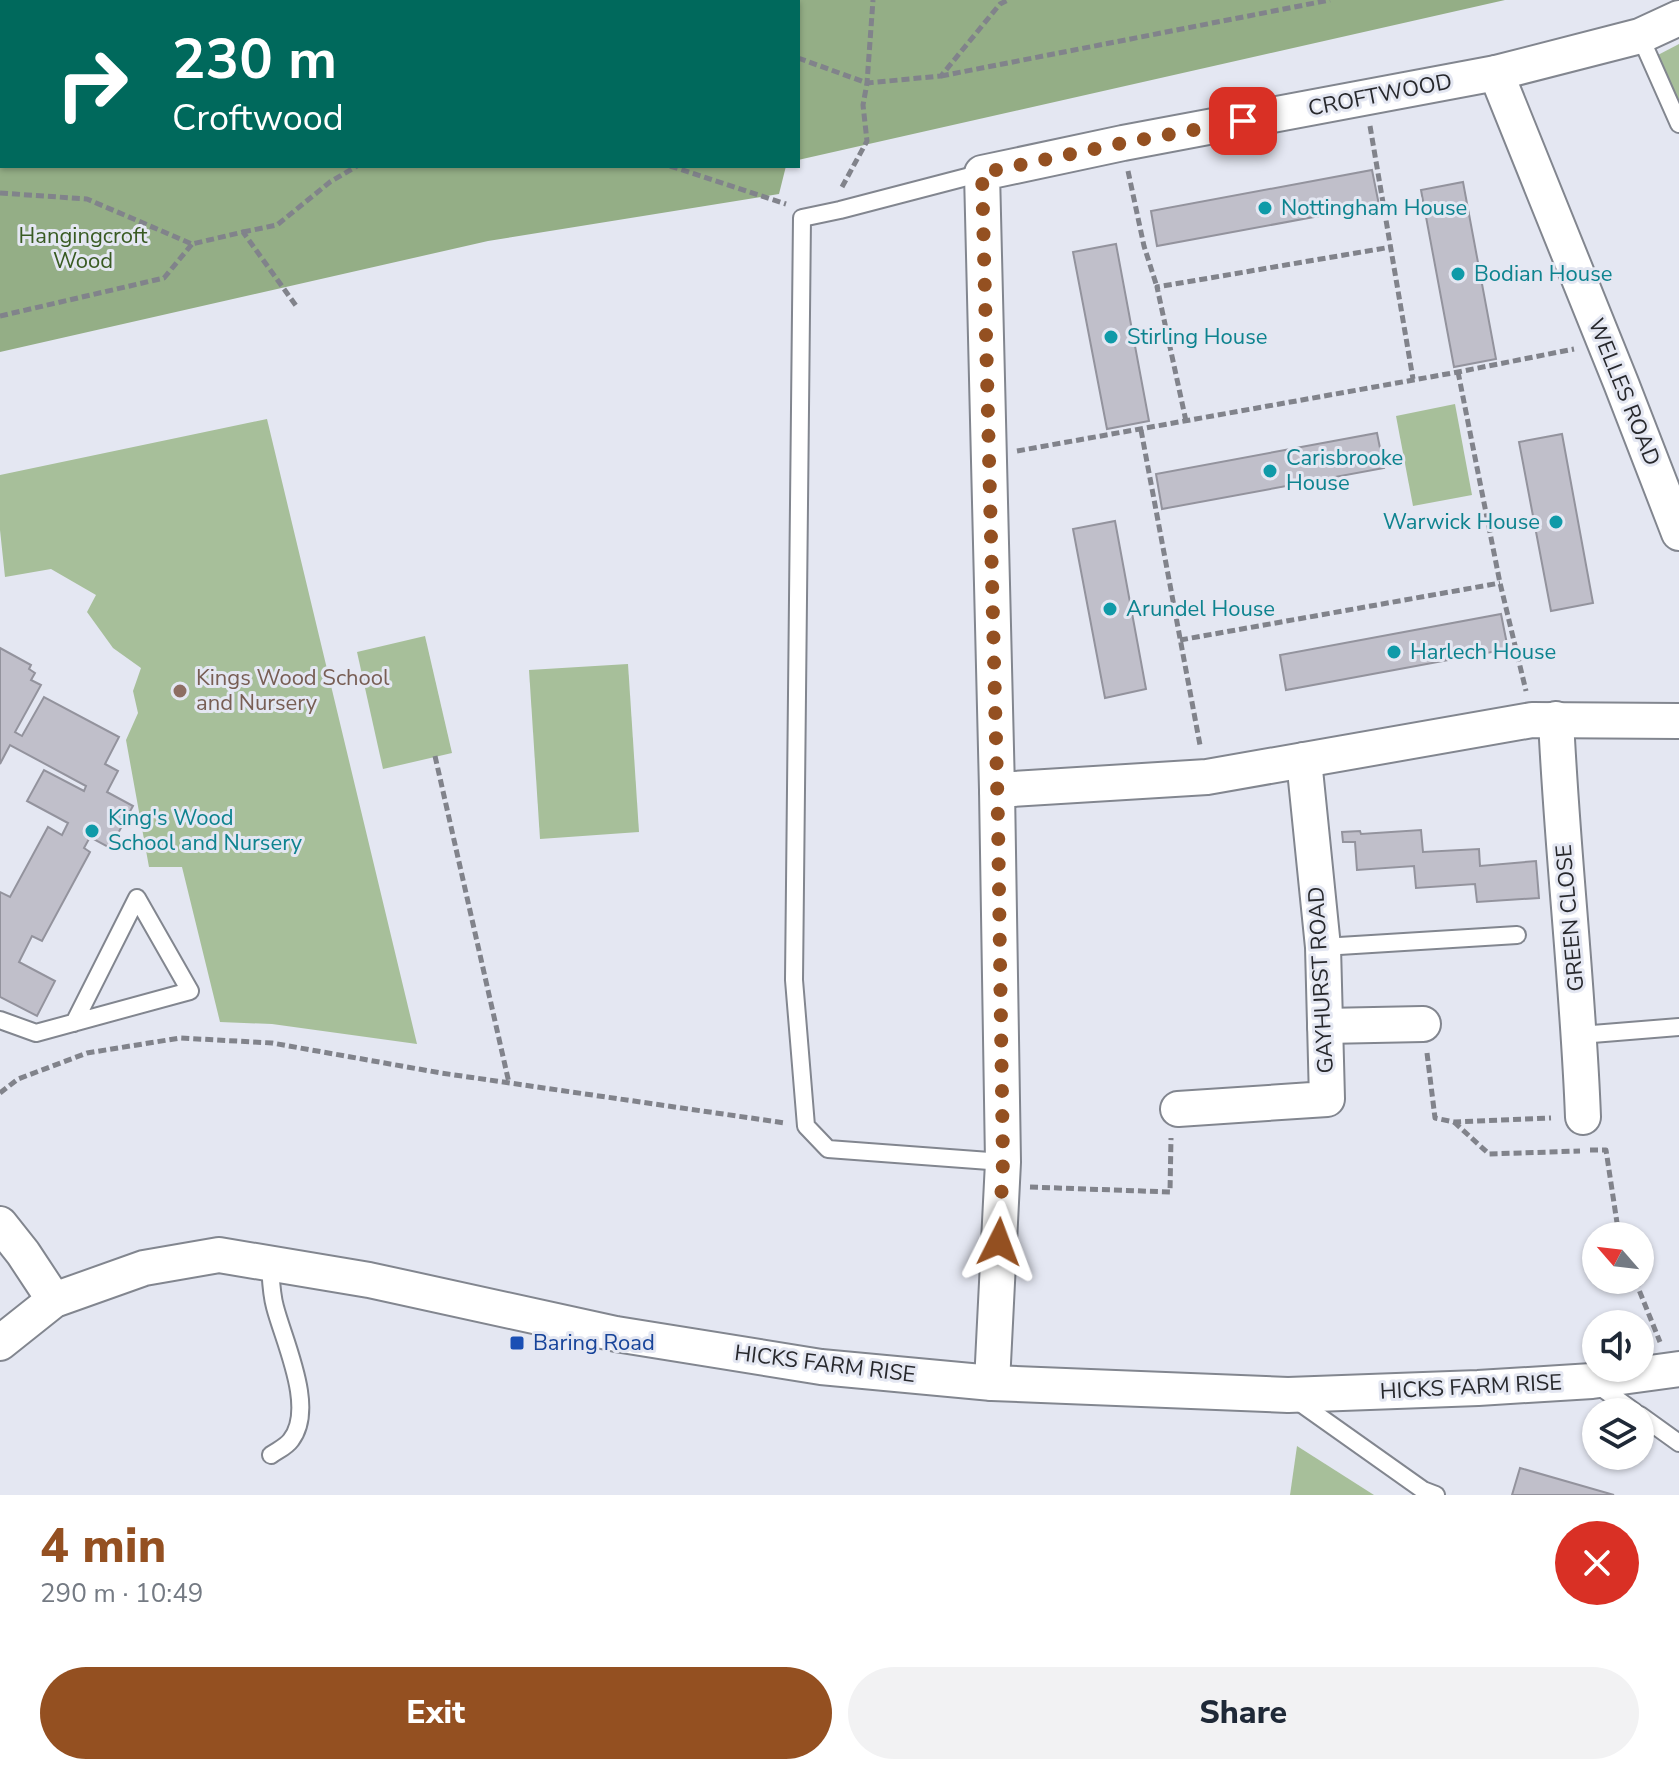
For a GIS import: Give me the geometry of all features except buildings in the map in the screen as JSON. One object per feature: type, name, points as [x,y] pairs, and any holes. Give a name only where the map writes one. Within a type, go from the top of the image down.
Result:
[{"type":"street","name":"CROFTWOOD","points":[[982,173],[1123,143],[1496,73],[1640,36],[1679,18]]},
{"type":"street","name":"WELLES ROAD","points":[[1496,73],[1679,533]]},
{"type":"street","points":[[982,173],[997,790],[1002,1174],[992,1383]]},
{"type":"street","name":"GREEN CLOSE","points":[[1556,719],[1580,1035],[1583,1117]]},
{"type":"street","points":[[997,790],[1207,777],[1532,720],[1679,721]]},
{"type":"street","name":"GAYHURST ROAD","points":[[1178,1109],[1327,1099],[1323,947],[1304,760]]},
{"type":"street","points":[[1325,1026],[1423,1024]]},
{"type":"street","points":[[0,1224],[54,1300]]},
{"type":"street","name":"HICKS FARM RISE","points":[[0,1343],[54,1300],[144,1268],[219,1255],[369,1280],[616,1334],[821,1367],[992,1383],[1288,1395],[1582,1382]]},
{"type":"street","name":"HICKS FARM RISE","points":[[1654,1372],[1675,1369]]},
{"type":"lane","points":[[1640,36],[1679,124]]},
{"type":"lane","points":[[982,173],[794,219],[794,980],[806,1126],[828,1149],[1002,1174]]},
{"type":"lane","points":[[0,1020],[36,1033],[74,1023],[190,991],[137,898],[74,1023]]},
{"type":"lane","points":[[1323,947],[1517,935]]},
{"type":"lane","points":[[1580,1035],[1679,1027]]},
{"type":"lane","points":[[270,1264],[274,1304],[301,1394],[294,1437],[271,1455]]},
{"type":"lane","points":[[1593,1382],[1616,1398]]},
{"type":"lane","points":[[1288,1395],[1423,1490],[1436,1495]]},
{"type":"lane","points":[[1654,1425],[1679,1443]]},
{"type":"path","points":[[840,210],[842,185],[867,141],[863,105],[873,0]]},
{"type":"path","points":[[941,76],[1000,4],[1008,0]]},
{"type":"path","points":[[800,59],[867,83],[941,76],[1330,0]]},
{"type":"path","points":[[1374,143],[1413,379]]},
{"type":"path","points":[[0,193],[87,199],[192,244],[277,225],[330,182],[354,168]]},
{"type":"path","points":[[676,168],[789,205],[794,219]]},
{"type":"path","points":[[1131,186],[1186,421]]},
{"type":"path","points":[[243,232],[297,307]]},
{"type":"path","points":[[0,316],[164,278],[192,244]]},
{"type":"path","points":[[1157,287],[1391,247]]},
{"type":"path","points":[[989,456],[1605,343]]},
{"type":"path","points":[[1458,372],[1500,583],[1522,675]]},
{"type":"path","points":[[1141,430],[1207,777]]},
{"type":"path","points":[[1180,640],[1500,583]]},
{"type":"path","points":[[435,756],[509,1083]]},
{"type":"path","points":[[1423,1024],[1435,1118],[1454,1122],[1583,1117]]},
{"type":"path","points":[[0,1093],[18,1079],[87,1053],[180,1038],[272,1043],[441,1073],[806,1126]]},
{"type":"path","points":[[1002,1174],[1170,1192],[1171,1130],[1178,1109]]},
{"type":"path","points":[[1454,1122],[1489,1154],[1606,1150],[1617,1222]]},
{"type":"path","points":[[1641,1294],[1675,1369]]},
{"type":"green space","name":"Hangingcroft Wood","points":[[800,0],[1505,0],[800,160]]},
{"type":"green space","points":[[1679,44],[1679,107],[1656,56]]},
{"type":"green space","name":"Hangingcroft Wood","points":[[0,168],[786,168],[779,194],[488,241],[0,352]]},
{"type":"green space","points":[[1455,404],[1472,495],[1413,506],[1396,416]]},
{"type":"green space","points":[[267,419],[417,1044],[272,1024],[220,1022],[182,867],[149,867],[126,740],[138,713],[133,691],[141,668],[113,648],[87,612],[96,595],[51,569],[5,577],[0,530],[0,475]]},
{"type":"green space","points":[[425,636],[452,753],[383,769],[357,652]]},
{"type":"green space","points":[[628,664],[639,832],[540,839],[529,670]]},
{"type":"green space","points":[[1297,1446],[1374,1495],[1290,1495]]},
{"type":"place","name":"Nottingham House","points":[[1265,208]]},
{"type":"place","name":"Bodian House","points":[[1458,274]]},
{"type":"place","name":"Stirling House","points":[[1111,337]]},
{"type":"place","name":"Carisbrooke House","points":[[1270,471]]},
{"type":"place","name":"Warwick House","points":[[1556,522]]},
{"type":"place","name":"Arundel House","points":[[1110,609]]},
{"type":"place","name":"Harlech House","points":[[1394,652]]},
{"type":"place","name":"Kings Wood School and Nursery","points":[[180,691]]},
{"type":"place","name":"King's Wood School and Nursery","points":[[92,831]]},
{"type":"place","name":"Baring Road","points":[[517,1343]]},
{"type":"route","points":[[999,1242],[1003,1162],[998,821],[982,173],[1243,121]]}]
